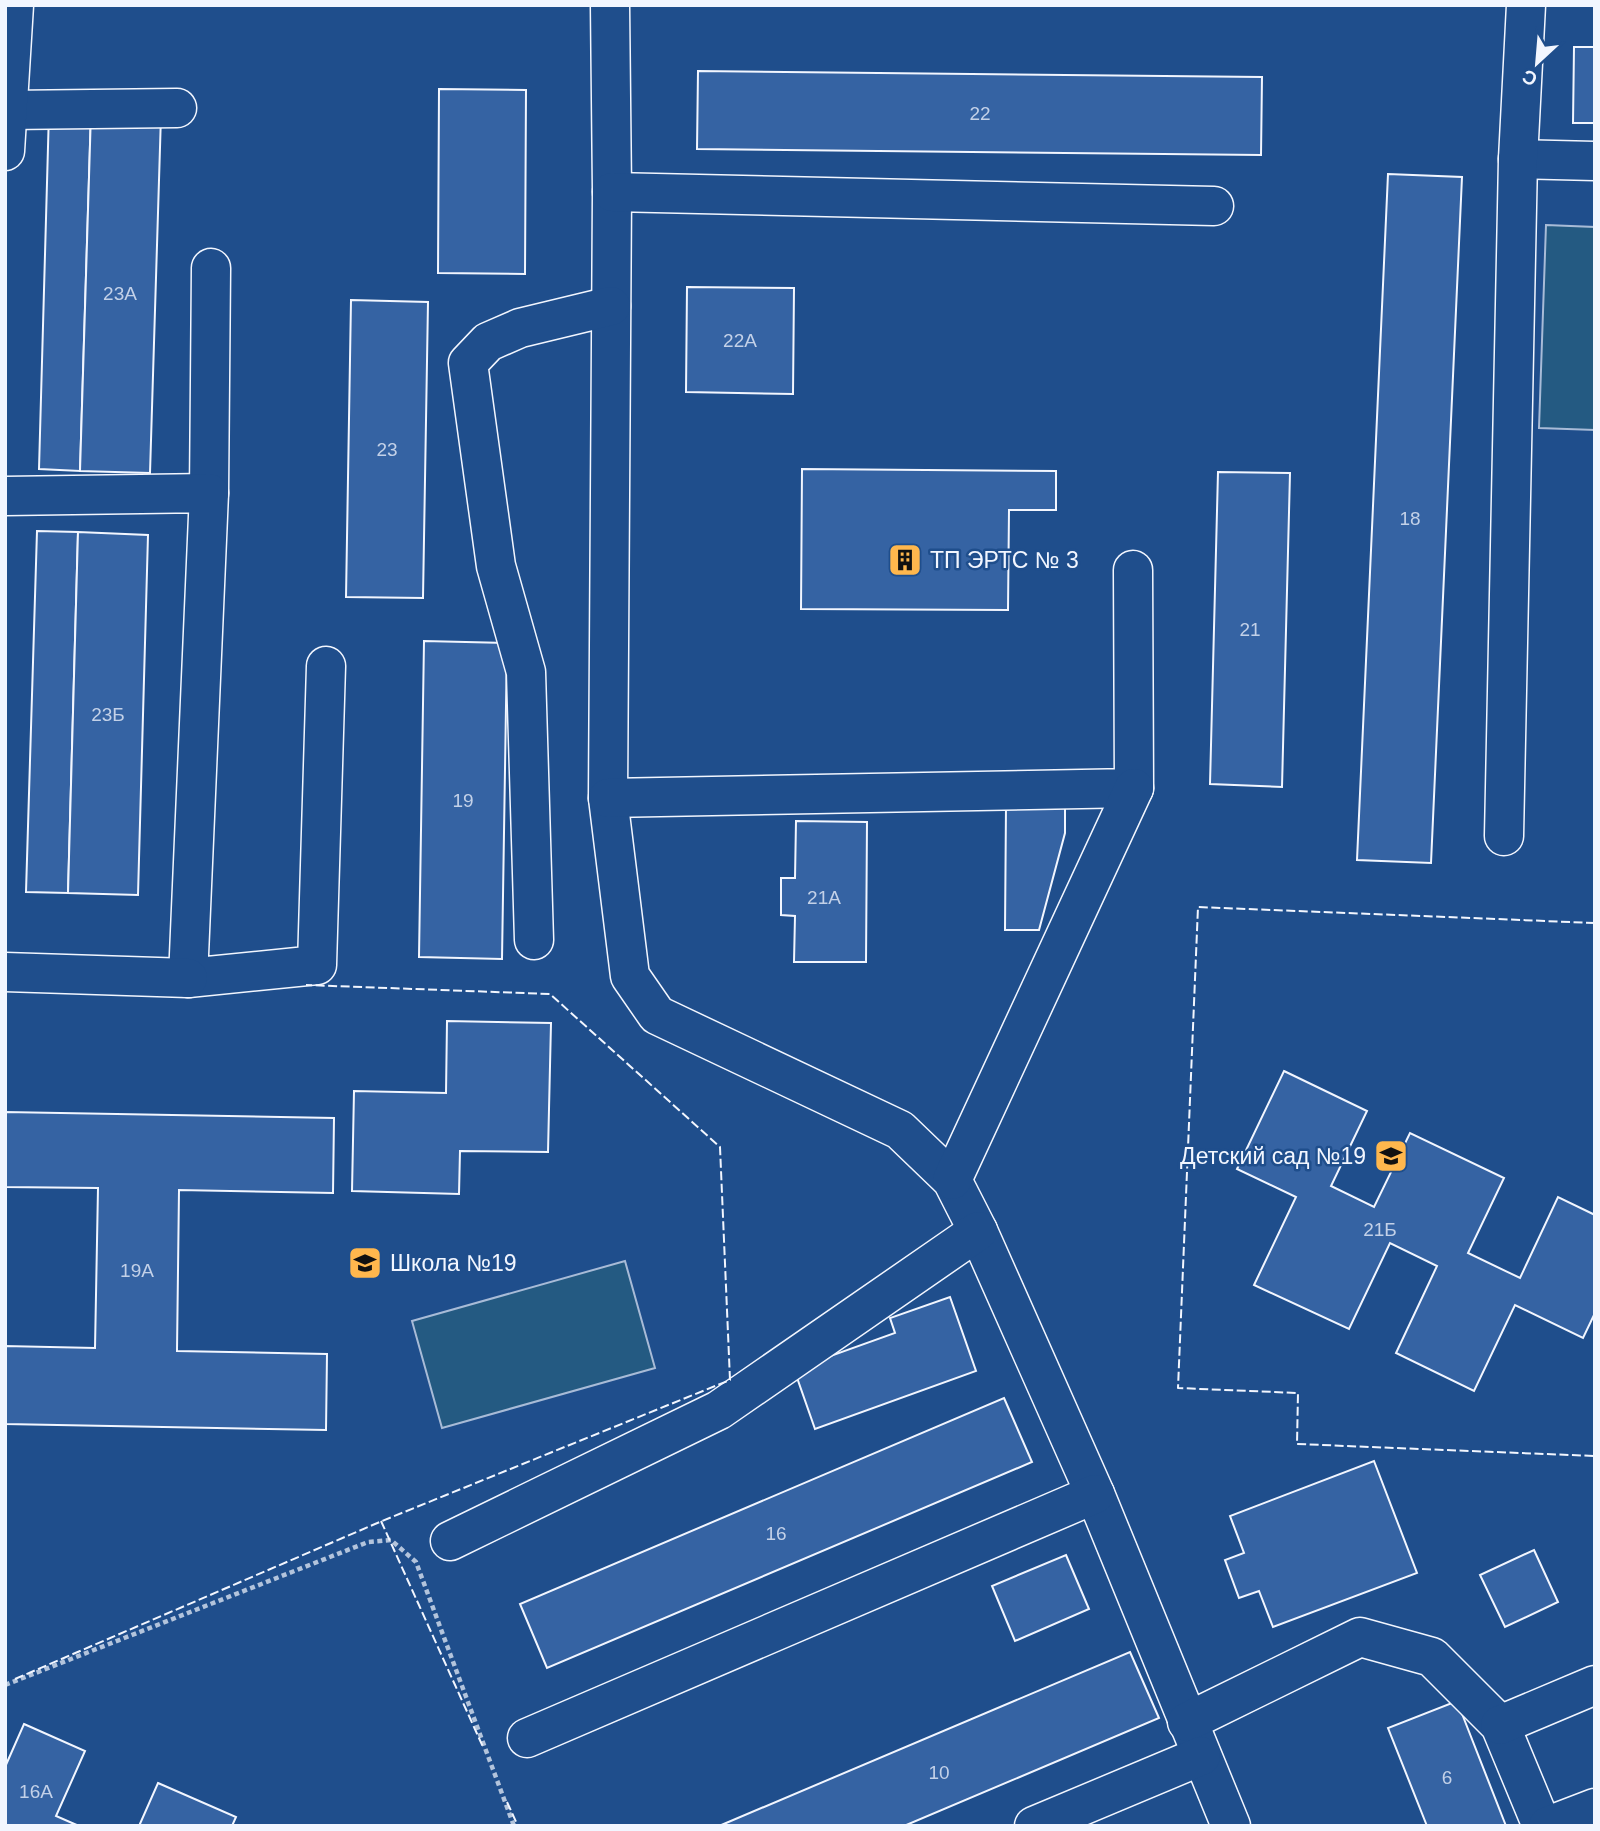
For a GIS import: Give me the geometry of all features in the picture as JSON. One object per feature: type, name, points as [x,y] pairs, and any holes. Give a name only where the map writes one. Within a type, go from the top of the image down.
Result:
[{"type":"street","points":[[5,151],[14,5]]},
{"type":"street","points":[[610,5],[612,192],[608,798],[630,976],[657,1016],[900,1130],[952,1180],[978,1231],[1096,1494],[1231,1826]]},
{"type":"street","points":[[1504,836],[1518,159],[1526,5]]},
{"type":"street","points":[[8,110],[177,108]]},
{"type":"street","points":[[1518,159],[1595,161]]},
{"type":"street","points":[[612,192],[1214,206]]},
{"type":"street","points":[[188,978],[209,493],[211,268]]},
{"type":"street","points":[[534,940],[526,672],[496,566],[468,363],[488,342],[520,328],[611,306]]},
{"type":"street","points":[[5,496],[209,493]]},
{"type":"street","points":[[952,1180],[1134,788],[1133,569]]},
{"type":"street","points":[[5,972],[188,978],[317,965],[326,666]]},
{"type":"street","points":[[608,798],[1134,788]]},
{"type":"street","points":[[450,1541],[719,1410],[978,1231]]},
{"type":"street","points":[[527,1738],[1096,1494]]},
{"type":"street","points":[[1034,1826],[1194,1739],[1360,1637],[1432,1657],[1500,1725],[1542,1826]]},
{"type":"street","points":[[1500,1725],[1595,1685]]},
{"type":"street","points":[[1548,1826],[1595,1808]]},
{"type":"path","points":[[5,1685],[368,1542],[391,1541],[416,1562],[514,1826]]},
{"type":"shaded area","points":[[1546,225],[1595,227],[1595,430],[1539,428]]},
{"type":"shaded area","points":[[625,1261],[655,1368],[442,1428],[412,1321]]},
{"type":"building","points":[[1574,47],[1595,47],[1595,123],[1573,123]]},
{"type":"building","points":[[698,71],[1262,77],[1261,155],[697,149]]},
{"type":"building","points":[[439,89],[526,90],[525,274],[438,273]]},
{"type":"building","points":[[49,111],[91,112],[80,471],[39,469]]},
{"type":"building","points":[[91,112],[161,115],[150,473],[80,471]]},
{"type":"building","points":[[1388,174],[1462,177],[1431,863],[1357,860]]},
{"type":"building","points":[[687,287],[794,288],[793,394],[686,392]]},
{"type":"building","points":[[351,300],[428,302],[423,598],[346,597]]},
{"type":"building","name":"ТП ЭРТС № 3","points":[[802,469],[1056,471],[1056,510],[1009,510],[1008,610],[801,609]]},
{"type":"building","points":[[1218,472],[1290,473],[1282,787],[1210,784]]},
{"type":"building","points":[[37,531],[78,532],[68,893],[26,892]]},
{"type":"building","points":[[78,532],[148,535],[138,895],[68,893]]},
{"type":"building","points":[[424,641],[507,643],[502,959],[419,957]]},
{"type":"building","points":[[1006,806],[1065,806],[1065,833],[1039,930],[1005,930]]},
{"type":"building","points":[[796,821],[867,822],[866,962],[794,962],[795,916],[781,915],[781,878],[795,878]]},
{"type":"building","points":[[447,1021],[551,1023],[548,1152],[460,1151],[459,1194],[352,1191],[354,1091],[446,1093]]},
{"type":"building","points":[[1284,1071],[1367,1111],[1331,1186],[1374,1207],[1410,1133],[1504,1178],[1468,1253],[1520,1278],[1558,1197],[1595,1215],[1595,1313],[1583,1338],[1515,1305],[1474,1391],[1396,1353],[1437,1266],[1390,1243],[1349,1329],[1254,1285],[1296,1197],[1237,1169]]},
{"type":"building","points":[[5,1112],[334,1118],[333,1193],[179,1190],[177,1351],[327,1354],[326,1430],[5,1424],[5,1346],[95,1348],[98,1188],[5,1187]]},
{"type":"building","points":[[950,1297],[976,1371],[815,1429],[794,1369],[895,1333],[890,1318]]},
{"type":"building","points":[[1004,1398],[1032,1462],[547,1668],[520,1604]]},
{"type":"building","points":[[1374,1461],[1417,1573],[1273,1627],[1259,1591],[1239,1598],[1225,1560],[1244,1553],[1230,1516]]},
{"type":"building","points":[[1534,1550],[1558,1602],[1505,1627],[1480,1575]]},
{"type":"building","points":[[1066,1555],[1089,1609],[1015,1641],[992,1586]]},
{"type":"building","points":[[1130,1652],[1159,1718],[904,1826],[719,1826]]},
{"type":"building","points":[[1457,1701],[1506,1826],[1427,1826],[1388,1728]]},
{"type":"building","points":[[24,1724],[85,1751],[56,1816],[79,1826],[5,1826],[5,1767]]},
{"type":"building","points":[[158,1783],[236,1817],[232,1826],[139,1826]]},
{"type":"fence","points":[[1595,923],[1198,907],[1178,1388],[1298,1393],[1297,1444],[1595,1456]]},
{"type":"fence","points":[[15,1679],[382,1521],[730,1380],[720,1147],[550,994],[306,985]]},
{"type":"fence","points":[[381,1521],[483,1747]]},
{"type":"fence","points":[[507,1802],[518,1826]]},
{"type":"place","name":"ТП ЭРТС № 3","points":[[905,560]]},
{"type":"place","name":"Детский сад №19","points":[[1391,1156]]},
{"type":"place","name":"Школа №19","points":[[365,1263]]}]
